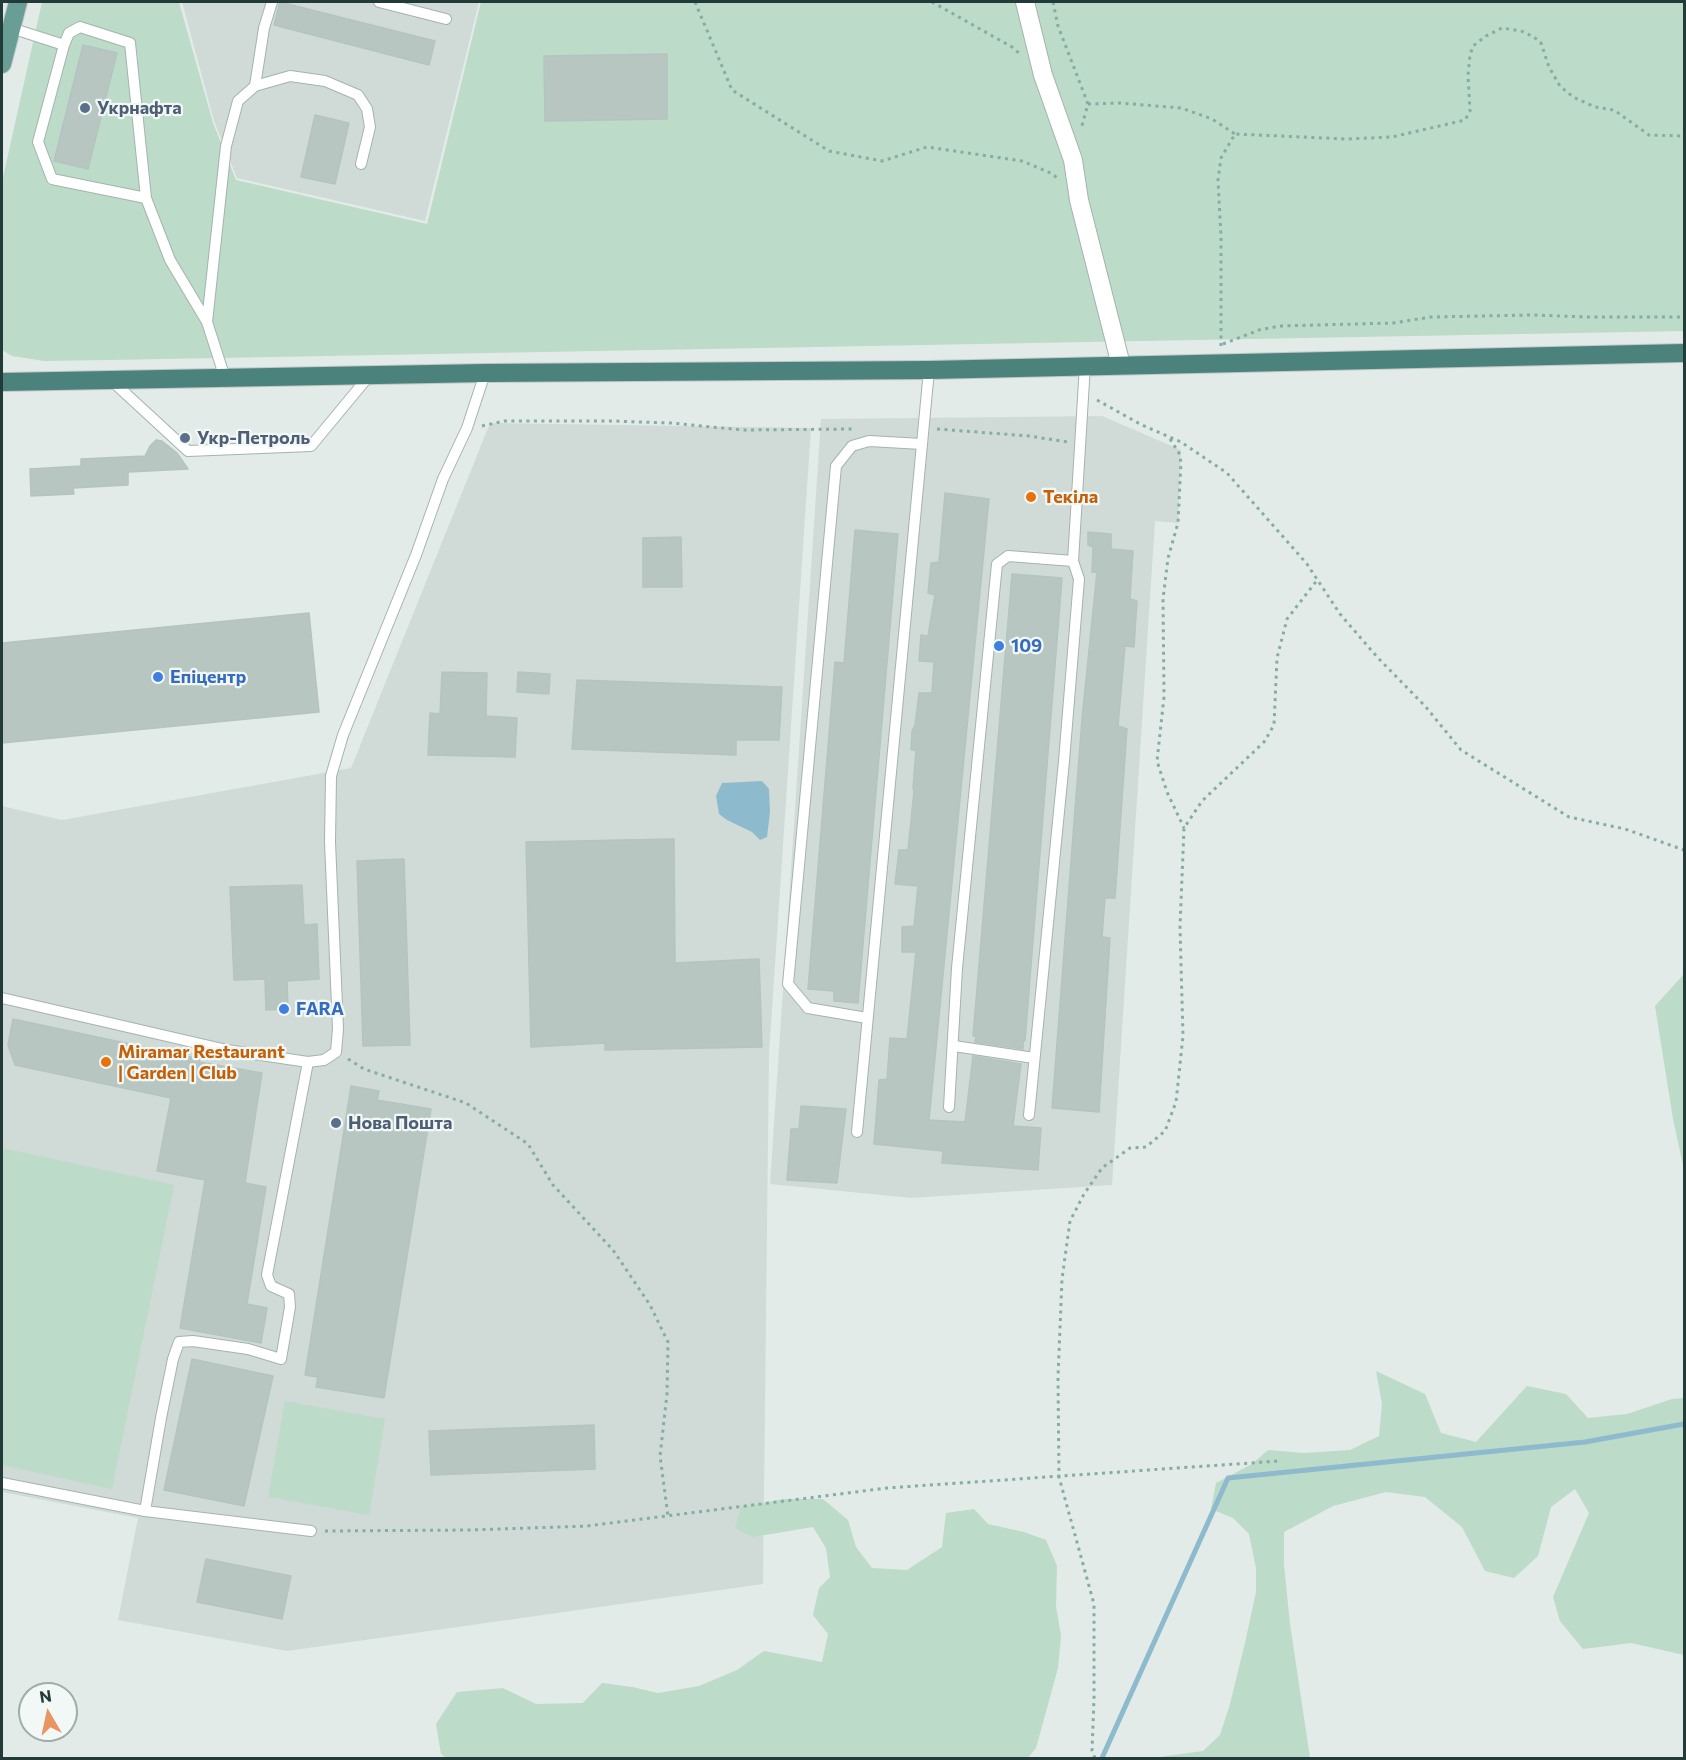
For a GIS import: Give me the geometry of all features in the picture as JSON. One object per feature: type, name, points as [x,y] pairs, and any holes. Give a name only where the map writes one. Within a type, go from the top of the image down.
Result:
[{"type":"highway","points":[[2,382],[929,370],[1684,353]]},
{"type":"main road","points":[[2,64],[18,2]]},
{"type":"street","points":[[1025,2],[1043,75],[1073,160],[1079,200],[1121,365]]},
{"type":"lane","points":[[255,86],[264,28],[272,2]]},
{"type":"lane","points":[[379,2],[446,20]]},
{"type":"lane","points":[[146,198],[52,179],[38,142],[64,45],[69,33],[80,27],[130,43],[146,198],[170,260],[207,322],[225,378]]},
{"type":"lane","points":[[11,28],[64,45]]},
{"type":"lane","points":[[207,322],[226,146],[238,101],[255,86],[290,76],[325,81],[358,95],[367,109],[370,127],[361,164]]},
{"type":"lane","points":[[1029,1115],[1064,761],[1079,579],[1073,561],[1085,365]]},
{"type":"lane","points":[[857,1132],[929,370]]},
{"type":"lane","points":[[2,998],[227,1050],[309,1062],[324,1060],[336,1052],[338,1029],[330,842],[332,776],[343,735],[416,555],[443,479],[467,428],[485,374]]},
{"type":"lane","points":[[112,380],[188,451],[311,446],[369,376]]},
{"type":"lane","points":[[867,1018],[808,1008],[788,984],[836,466],[852,446],[869,441],[922,444]]},
{"type":"lane","points":[[949,1107],[957,968],[997,564],[1008,556],[1073,561]]},
{"type":"lane","points":[[954,1046],[1034,1058]]},
{"type":"lane","points":[[145,1511],[165,1398],[179,1342],[193,1341],[248,1349],[281,1359],[290,1307],[289,1294],[271,1286],[267,1275],[309,1062]]},
{"type":"lane","points":[[2,1483],[145,1511],[311,1531]]},
{"type":"path","points":[[695,2],[732,90],[829,151],[882,161],[927,147],[1022,160],[1053,174],[1079,200]]},
{"type":"path","points":[[932,2],[1012,47],[1043,75]]},
{"type":"path","points":[[1053,2],[1058,26],[1088,104],[1073,160]]},
{"type":"path","points":[[1088,104],[1120,103],[1180,108],[1212,119],[1235,134],[1347,139],[1392,137],[1465,120],[1470,111],[1468,75],[1473,46],[1502,28],[1521,31],[1541,43],[1549,67],[1560,86],[1573,97],[1595,108],[1614,110],[1649,135],[1684,136]]},
{"type":"path","points":[[1221,363],[1221,237],[1218,180],[1221,158],[1235,134]]},
{"type":"path","points":[[1221,345],[1259,330],[1280,326],[1394,323],[1431,317],[1532,315],[1684,317]]},
{"type":"path","points":[[1084,393],[1169,437],[1227,473],[1308,564],[1340,614],[1378,658],[1425,706],[1461,750],[1569,818],[1625,829],[1684,850]]},
{"type":"path","points":[[467,428],[504,421],[613,421],[671,423],[744,430],[864,429]]},
{"type":"path","points":[[923,428],[1029,436],[1081,444]]},
{"type":"path","points":[[1095,1758],[1092,1751],[1095,1699],[1094,1604],[1059,1476],[1058,1377],[1062,1279],[1070,1221],[1084,1194],[1102,1168],[1130,1148],[1146,1148],[1165,1131],[1176,1102],[1183,1036],[1180,927],[1184,828],[1167,792],[1157,761],[1164,697],[1163,598],[1168,558],[1178,523],[1181,462],[1179,453],[1169,437]]},
{"type":"path","points":[[1184,828],[1202,801],[1264,742],[1274,725],[1277,658],[1287,619],[1318,579]]},
{"type":"path","points":[[336,1052],[364,1069],[466,1103],[528,1144],[553,1185],[613,1250],[650,1305],[668,1342],[667,1395],[660,1456],[668,1516]]},
{"type":"path","points":[[311,1531],[471,1530],[587,1526],[887,1488],[1279,1461]]},
{"type":"shaded area","points":[[182,2],[479,2],[425,221],[237,178],[214,121]]},
{"type":"shaded area","points":[[1102,416],[1181,450],[1178,523],[1155,521],[1112,1185],[911,1198],[770,1184],[821,419]]},
{"type":"shaded area","points":[[490,423],[811,428],[769,1054],[763,1584],[287,1651],[118,1620],[138,1518],[2,1492],[2,806],[62,820],[351,768]]},
{"type":"green space","points":[[42,2],[179,2],[213,123],[236,180],[427,224],[481,2],[1684,2],[1684,331],[44,361],[12,356],[2,350],[2,182]]},
{"type":"green space","points":[[1684,974],[1684,1170],[1673,1119],[1655,1006]]},
{"type":"green space","points":[[2,1148],[174,1185],[112,1489],[2,1465]]},
{"type":"green space","points":[[1376,1371],[1425,1394],[1441,1433],[1476,1442],[1527,1386],[1566,1394],[1588,1418],[1627,1414],[1672,1399],[1684,1398],[1684,1655],[1631,1643],[1583,1649],[1560,1621],[1553,1597],[1589,1513],[1575,1489],[1551,1507],[1538,1556],[1514,1578],[1485,1571],[1462,1527],[1425,1497],[1386,1492],[1333,1506],[1284,1532],[1284,1565],[1290,1624],[1310,1758],[1152,1758],[1203,1751],[1220,1735],[1245,1643],[1256,1592],[1256,1568],[1249,1534],[1233,1518],[1211,1509],[1216,1483],[1252,1464],[1268,1450],[1304,1453],[1350,1450],[1379,1436],[1382,1404]]},
{"type":"green space","points":[[285,1401],[385,1419],[369,1515],[268,1497]]},
{"type":"green space","points":[[784,1499],[823,1499],[848,1520],[856,1547],[872,1568],[907,1570],[942,1547],[946,1513],[974,1509],[988,1524],[1024,1532],[1046,1540],[1057,1566],[1056,1606],[1061,1636],[1058,1668],[1036,1748],[1028,1758],[446,1758],[441,1754],[436,1724],[457,1692],[503,1688],[536,1704],[583,1703],[602,1683],[658,1693],[699,1686],[737,1670],[764,1651],[822,1662],[828,1634],[813,1615],[819,1588],[830,1577],[826,1548],[813,1527],[753,1537],[735,1528],[741,1507]]},
{"type":"water","points":[[762,781],[769,789],[770,812],[767,837],[760,840],[752,832],[719,814],[716,796],[722,783]]},
{"type":"building","points":[[280,2],[435,41],[429,65],[274,25]]},
{"type":"building","points":[[83,45],[117,53],[88,169],[54,161]]},
{"type":"building","points":[[667,54],[667,119],[545,121],[544,56]]},
{"type":"building","points":[[315,115],[349,123],[335,184],[301,177]]},
{"type":"building","points":[[156,440],[162,441],[177,453],[188,469],[128,472],[128,485],[73,488],[74,494],[31,496],[30,469],[81,466],[81,459],[145,456]]},
{"type":"building","points":[[945,493],[989,499],[929,1120],[965,1122],[973,1056],[1021,1064],[1013,1126],[1041,1128],[1038,1170],[942,1163],[943,1151],[874,1144],[879,1080],[887,1079],[890,1038],[907,1039],[916,952],[902,952],[902,927],[914,926],[918,886],[895,884],[899,850],[908,850],[916,750],[911,750],[912,731],[915,725],[919,693],[932,693],[934,662],[919,661],[921,635],[928,636],[935,595],[928,593],[931,563],[939,562]]},
{"type":"building","points":[[855,530],[898,534],[858,1003],[834,1001],[834,991],[808,989],[835,662],[844,663]]},
{"type":"building","points":[[1088,532],[1111,534],[1111,549],[1133,551],[1130,599],[1137,601],[1134,647],[1125,646],[1118,726],[1127,729],[1115,898],[1105,898],[1102,937],[1110,938],[1099,1112],[1052,1108],[1082,719],[1097,572],[1092,572],[1093,547],[1088,545]]},
{"type":"building","points":[[681,537],[682,587],[643,587],[643,538]]},
{"type":"building","points":[[1012,574],[1062,578],[1023,1049],[975,1042],[976,1036],[973,1036]]},
{"type":"building","name":"Епіцентр","points":[[309,613],[319,712],[2,743],[2,643]]},
{"type":"building","points":[[442,672],[487,673],[486,716],[517,718],[515,757],[428,755],[430,713],[440,714]]},
{"type":"building","points":[[518,672],[550,674],[549,694],[517,692]]},
{"type":"building","points":[[577,680],[782,687],[779,740],[736,740],[736,755],[572,749]]},
{"type":"building","points":[[674,839],[675,963],[759,959],[762,1047],[605,1050],[605,1043],[531,1047],[526,842]]},
{"type":"building","points":[[404,859],[410,1045],[363,1046],[357,861]]},
{"type":"building","points":[[302,885],[304,925],[317,924],[319,979],[287,981],[288,1009],[266,1010],[265,979],[234,980],[230,887]]},
{"type":"building","points":[[13,1019],[200,1059],[199,1062],[262,1073],[245,1183],[266,1187],[247,1304],[267,1308],[261,1343],[180,1328],[205,1180],[157,1171],[171,1098],[15,1065],[8,1045]]},
{"type":"building","points":[[351,1086],[379,1091],[377,1100],[431,1109],[384,1398],[316,1387],[318,1377],[305,1375]]},
{"type":"building","points":[[801,1106],[846,1109],[837,1183],[787,1180],[791,1129],[799,1129]]},
{"type":"building","points":[[192,1359],[273,1376],[244,1506],[164,1490]]},
{"type":"building","points":[[594,1425],[595,1469],[431,1475],[429,1431]]},
{"type":"building","points":[[206,1559],[291,1576],[282,1619],[197,1602]]},
{"type":"waterway","points":[[1102,1758],[1228,1478],[1585,1442],[1684,1424]]},
{"type":"place","name":"Укрнафта","points":[[85,108]]},
{"type":"place","name":"Укр-Петроль","points":[[185,438]]},
{"type":"place","name":"Текіла","points":[[1031,497]]},
{"type":"place","name":"109","points":[[999,646]]},
{"type":"place","name":"Епіцентр","points":[[158,677]]},
{"type":"place","name":"FARA","points":[[284,1009]]},
{"type":"place","name":"Miramar Restaurant | Garden | Club","points":[[106,1062]]},
{"type":"place","name":"Нова Пошта","points":[[336,1123]]}]
